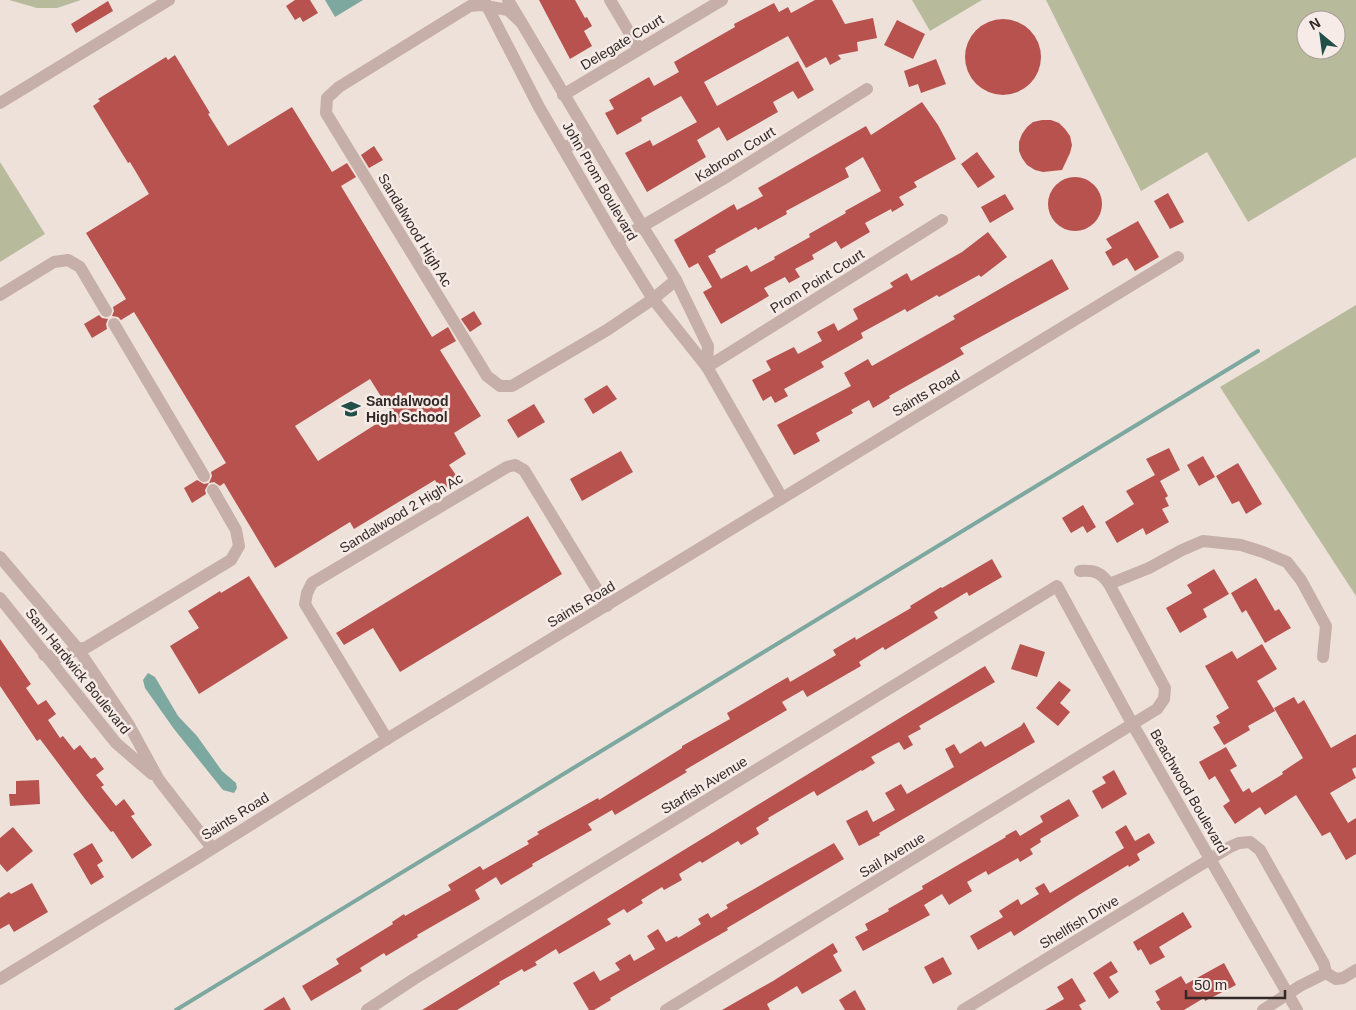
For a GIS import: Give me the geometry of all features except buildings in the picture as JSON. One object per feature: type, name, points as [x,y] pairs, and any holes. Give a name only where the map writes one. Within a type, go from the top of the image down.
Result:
[{"type":"street","points":[[0,103],[169,0]]},
{"type":"street","name":"John Prom Boulevard","points":[[508,0],[563,95],[676,280],[708,346],[707,366]]},
{"type":"street","points":[[610,0],[638,49]]},
{"type":"street","name":"Delegate Court","points":[[563,95],[722,0]]},
{"type":"street","name":"John Prom Boulevard","points":[[486,4],[539,107],[617,241],[654,299],[707,366],[782,498]]},
{"type":"street","name":"Sandalwood High Ac","points":[[522,22],[508,10],[486,4],[470,6],[339,87],[327,98],[326,113],[487,376],[500,386],[512,386],[606,330],[654,299],[676,280]]},
{"type":"street","name":"Kabroon Court","points":[[617,241],[728,176],[866,89]]},
{"type":"street","points":[[563,148],[580,143],[596,149]]},
{"type":"street","name":"Prom Point Court","points":[[707,366],[942,220]]},
{"type":"street","name":"Saints Road","points":[[0,979],[387,739],[1178,256]]},
{"type":"street","points":[[0,294],[54,262],[68,260],[80,267],[106,311]]},
{"type":"street","points":[[114,324],[204,476]]},
{"type":"street","name":"Sandalwood 2 High Ac","points":[[387,739],[305,604],[307,593],[312,583],[515,464],[524,470],[607,606]]},
{"type":"street","points":[[44,655],[62,658],[87,646],[231,560],[239,546],[236,530],[213,490]]},
{"type":"street","points":[[1080,571],[1089,571],[1103,575],[1109,584],[1149,568],[1203,541],[1241,545],[1263,552],[1287,562],[1301,580],[1326,626],[1323,657]]},
{"type":"street","name":"Sam Hardwick Boulevard","points":[[0,557],[78,649],[128,725],[159,780],[212,848]]},
{"type":"street","name":"Sail Avenue","points":[[666,1010],[1158,709],[1164,699],[1165,688],[1109,584]]},
{"type":"street","name":"Beachwood Boulevard","points":[[1057,586],[1133,725],[1297,1010]]},
{"type":"street","name":"Starfish Avenue","points":[[367,1010],[414,979],[1057,586]]},
{"type":"street","name":"Sam Hardwick Boulevard","points":[[0,598],[116,743],[159,780]]},
{"type":"street","name":"Shellfish Drive","points":[[963,1010],[1239,843],[1250,842],[1260,850],[1324,964],[1326,973]]},
{"type":"street","points":[[1263,1010],[1312,979],[1326,973],[1336,979],[1343,978],[1356,970]]},
{"type":"green space","points":[[9,0],[81,0],[57,8],[37,8]]},
{"type":"green space","points":[[912,0],[982,0],[930,31]]},
{"type":"green space","points":[[1046,0],[1356,0],[1356,157],[1248,222],[1207,152],[1141,191]]},
{"type":"green space","points":[[0,162],[45,234],[0,262]]},
{"type":"green space","points":[[1356,305],[1356,596],[1220,387]]},
{"type":"water","points":[[325,0],[363,0],[335,17]]},
{"type":"water","points":[[148,673],[155,677],[178,716],[197,736],[222,771],[236,783],[237,788],[234,793],[223,790],[174,729],[145,688],[143,680]]},
{"type":"waterway","points":[[176,1010],[1258,351]]},
{"type":"place","name":"Sandalwood High School","points":[[351,409]]}]
